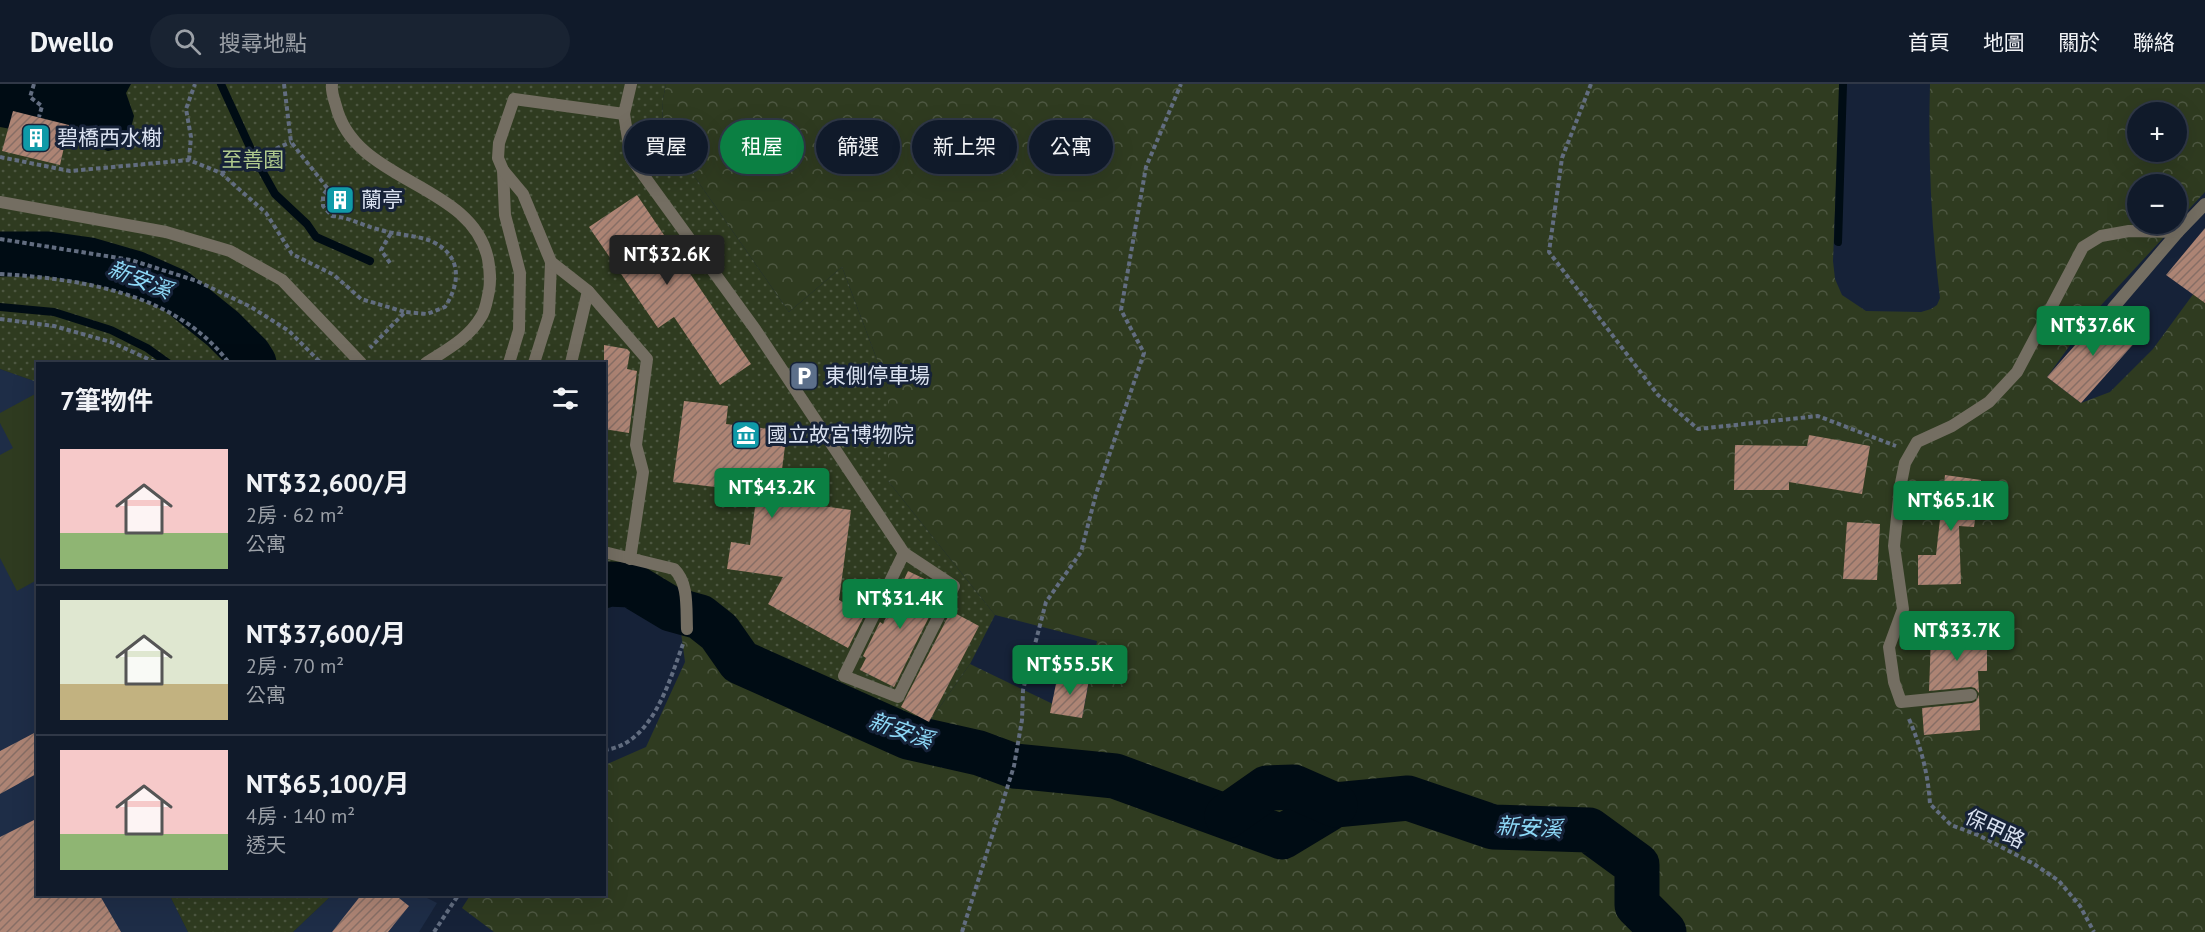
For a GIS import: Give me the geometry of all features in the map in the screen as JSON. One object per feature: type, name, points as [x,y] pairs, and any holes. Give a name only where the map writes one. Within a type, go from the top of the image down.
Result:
[{"type":"lane","points":[[332,84],[339,120],[356,145],[386,168],[440,199],[469,221],[485,248],[492,279],[482,316],[461,341],[428,362]]},
{"type":"lane","points":[[631,84],[624,114],[631,158],[755,329],[904,553],[954,586],[898,698],[844,676],[904,553]]},
{"type":"lane","points":[[534,362],[549,315],[551,262],[523,194],[503,170],[498,158],[499,143],[514,99],[624,114]]},
{"type":"lane","points":[[503,170],[505,215],[520,273],[519,330],[509,362]]},
{"type":"lane","points":[[0,202],[166,232],[230,251],[282,280],[362,359]]},
{"type":"lane","points":[[2187,223],[2205,204]]},
{"type":"lane","points":[[1971,695],[1901,702],[1893,682],[1889,647],[1903,609],[1894,546],[1905,463],[1917,442],[1952,426],[1989,402],[2017,372],[2083,247],[2101,236],[2127,231]]},
{"type":"lane","points":[[2113,308],[2176,234]]},
{"type":"lane","points":[[551,262],[588,291],[646,359],[636,445],[643,472],[630,559]]},
{"type":"lane","points":[[572,362],[588,291]]},
{"type":"lane","points":[[606,553],[674,569],[683,582],[687,629]]},
{"type":"path","points":[[34,84],[30,97],[42,106],[39,117]]},
{"type":"path","points":[[189,160],[191,137],[186,109],[195,84]]},
{"type":"path","points":[[0,157],[28,160],[70,171],[189,160],[221,173],[266,213],[292,254],[334,275],[361,299],[405,312],[427,314],[445,307],[454,293],[456,272],[451,254],[430,241],[368,227],[345,216],[332,216],[323,207],[323,195],[328,189],[291,142],[284,84]]},
{"type":"path","points":[[962,932],[1014,766],[1022,720],[1023,690],[1046,602],[1081,552],[1096,494],[1144,353],[1121,310],[1146,166],[1181,84]]},
{"type":"path","points":[[1591,84],[1562,158],[1549,252],[1658,395],[1698,429],[1818,416],[1910,451]]},
{"type":"path","points":[[221,173],[291,142]]},
{"type":"path","points":[[390,263],[381,250],[391,233]]},
{"type":"path","points":[[0,239],[131,260],[196,281],[251,308],[289,331],[320,362]]},
{"type":"path","points":[[0,274],[69,281],[108,289],[154,304],[182,319],[205,337],[228,362]]},
{"type":"path","points":[[362,359],[405,312]]},
{"type":"path","points":[[0,319],[54,326],[100,338],[155,362]]},
{"type":"path","points":[[606,750],[615,749],[633,738],[648,722],[660,704],[685,640],[687,629]]},
{"type":"path","name":"保甲路","points":[[1901,702],[1922,748],[1929,783],[1930,804],[1951,825],[1978,835],[2034,864],[2059,881],[2080,906],[2094,932]]},
{"type":"path","points":[[434,932],[458,896]]},
{"type":"shaded area","points":[[0,84],[131,84],[126,93],[134,116],[128,140],[121,148],[108,151],[77,141],[0,127]]},
{"type":"shaded area","points":[[0,369],[36,382],[36,896],[170,896],[188,932],[0,932]]},
{"type":"shaded area","points":[[331,896],[423,896],[437,903],[419,932],[293,932]]},
{"type":"green space","name":"國立故宮博物院","points":[[0,84],[666,84],[662,120],[624,120],[624,174],[693,174],[789,312],[842,267],[888,389],[888,481],[995,615],[970,664],[920,735],[816,686],[671,590],[613,567],[606,570],[606,362],[272,362],[266,353],[197,289],[68,256],[0,245]]},
{"type":"green space","points":[[666,84],[1840,84],[1833,261],[1835,279],[1842,295],[1866,311],[1921,312],[1937,305],[1940,298],[1931,191],[1930,84],[2205,84],[2205,192],[2187,211],[2187,174],[2127,174],[2127,234],[2167,234],[2092,315],[2047,377],[2081,403],[2110,392],[2153,349],[2205,278],[2205,932],[494,932],[462,908],[470,896],[606,896],[606,765],[646,747],[685,662],[675,588],[920,735],[970,664],[1082,718],[1097,641],[995,615],[888,481],[888,389],[842,267],[789,312],[693,174],[708,174],[708,120],[662,120]]},
{"type":"green space","points":[[0,269],[81,276],[168,302],[219,339],[238,362],[36,362],[36,382],[0,369]]},
{"type":"green space","points":[[36,394],[36,581],[17,591],[0,558],[0,455],[13,448],[0,423],[0,413]]},
{"type":"green space","points":[[170,896],[331,896],[293,932],[188,932]]},
{"type":"building","name":"碧橋西水榭","points":[[13,111],[69,125],[60,165],[2,151]]},
{"type":"building","name":"蘭亭","points":[[340,188],[349,191],[352,200],[349,209],[340,212],[331,209],[328,200],[331,191]]},
{"type":"building","points":[[637,195],[751,364],[720,385],[674,317],[658,328],[589,227]]},
{"type":"building","points":[[2205,228],[2205,303],[2166,275]]},
{"type":"building","points":[[2105,311],[2138,339],[2081,403],[2047,377]]},
{"type":"building","points":[[604,345],[627,349],[630,352],[627,369],[637,371],[629,433],[606,429],[606,362],[604,362]]},
{"type":"building","points":[[684,401],[728,406],[726,424],[787,431],[778,500],[851,510],[839,600],[865,614],[848,648],[768,604],[783,577],[727,569],[731,542],[750,545],[757,492],[673,482]]},
{"type":"building","points":[[1809,435],[1870,446],[1862,494],[1789,482],[1789,490],[1734,490],[1735,445],[1807,446]]},
{"type":"building","points":[[1945,475],[1981,480],[1974,527],[1959,526],[1961,584],[1918,585],[1918,555],[1936,555]]},
{"type":"building","points":[[1847,522],[1880,524],[1877,580],[1843,579]]},
{"type":"building","points":[[908,571],[937,585],[930,600],[936,603],[894,687],[860,670],[866,658],[863,656],[880,622],[883,624]]},
{"type":"building","points":[[951,611],[979,626],[929,722],[901,707]]},
{"type":"building","points":[[1931,637],[1987,638],[1987,671],[1978,671],[1979,693],[1971,687],[1929,691]]},
{"type":"building","points":[[1058,674],[1089,680],[1082,718],[1050,713]]},
{"type":"building","points":[[1979,695],[1980,730],[1924,735],[1922,708],[1972,703]]},
{"type":"building","points":[[36,732],[36,774],[0,794],[0,751]]},
{"type":"building","points":[[36,819],[36,896],[100,896],[121,932],[0,932],[0,837]]},
{"type":"building","points":[[360,896],[396,896],[409,906],[388,932],[332,932]]},
{"type":"waterway","points":[[221,84],[255,158],[275,194],[307,224],[316,237],[370,261]]},
{"type":"waterway","points":[[1838,242],[1843,84]]},
{"type":"waterway","name":"新安溪","points":[[0,254],[48,254],[90,260],[135,273],[176,291],[223,329],[253,362]]},
{"type":"waterway","points":[[0,307],[54,312],[111,330],[147,348],[167,362]]},
{"type":"waterway","name":"新安溪","points":[[606,585],[631,585],[671,609],[700,617],[719,632],[740,662],[908,737],[979,753],[1014,766],[1115,776],[1282,837],[1335,805],[1408,798],[1493,827],[1589,830],[1637,865],[1637,905],[1664,932]]},
{"type":"waterway","name":"新安溪","points":[[1227,816],[1267,788],[1294,787],[1335,805]]},
{"type":"place","name":"碧橋西水榭","points":[[36,138]]},
{"type":"place","name":"蘭亭","points":[[340,200]]},
{"type":"place","name":"東側停車場","points":[[804,376]]},
{"type":"place","name":"國立故宮博物院","points":[[746,435]]},
{"type":"park label","name":"至善園","points":[[253,160]]}]
